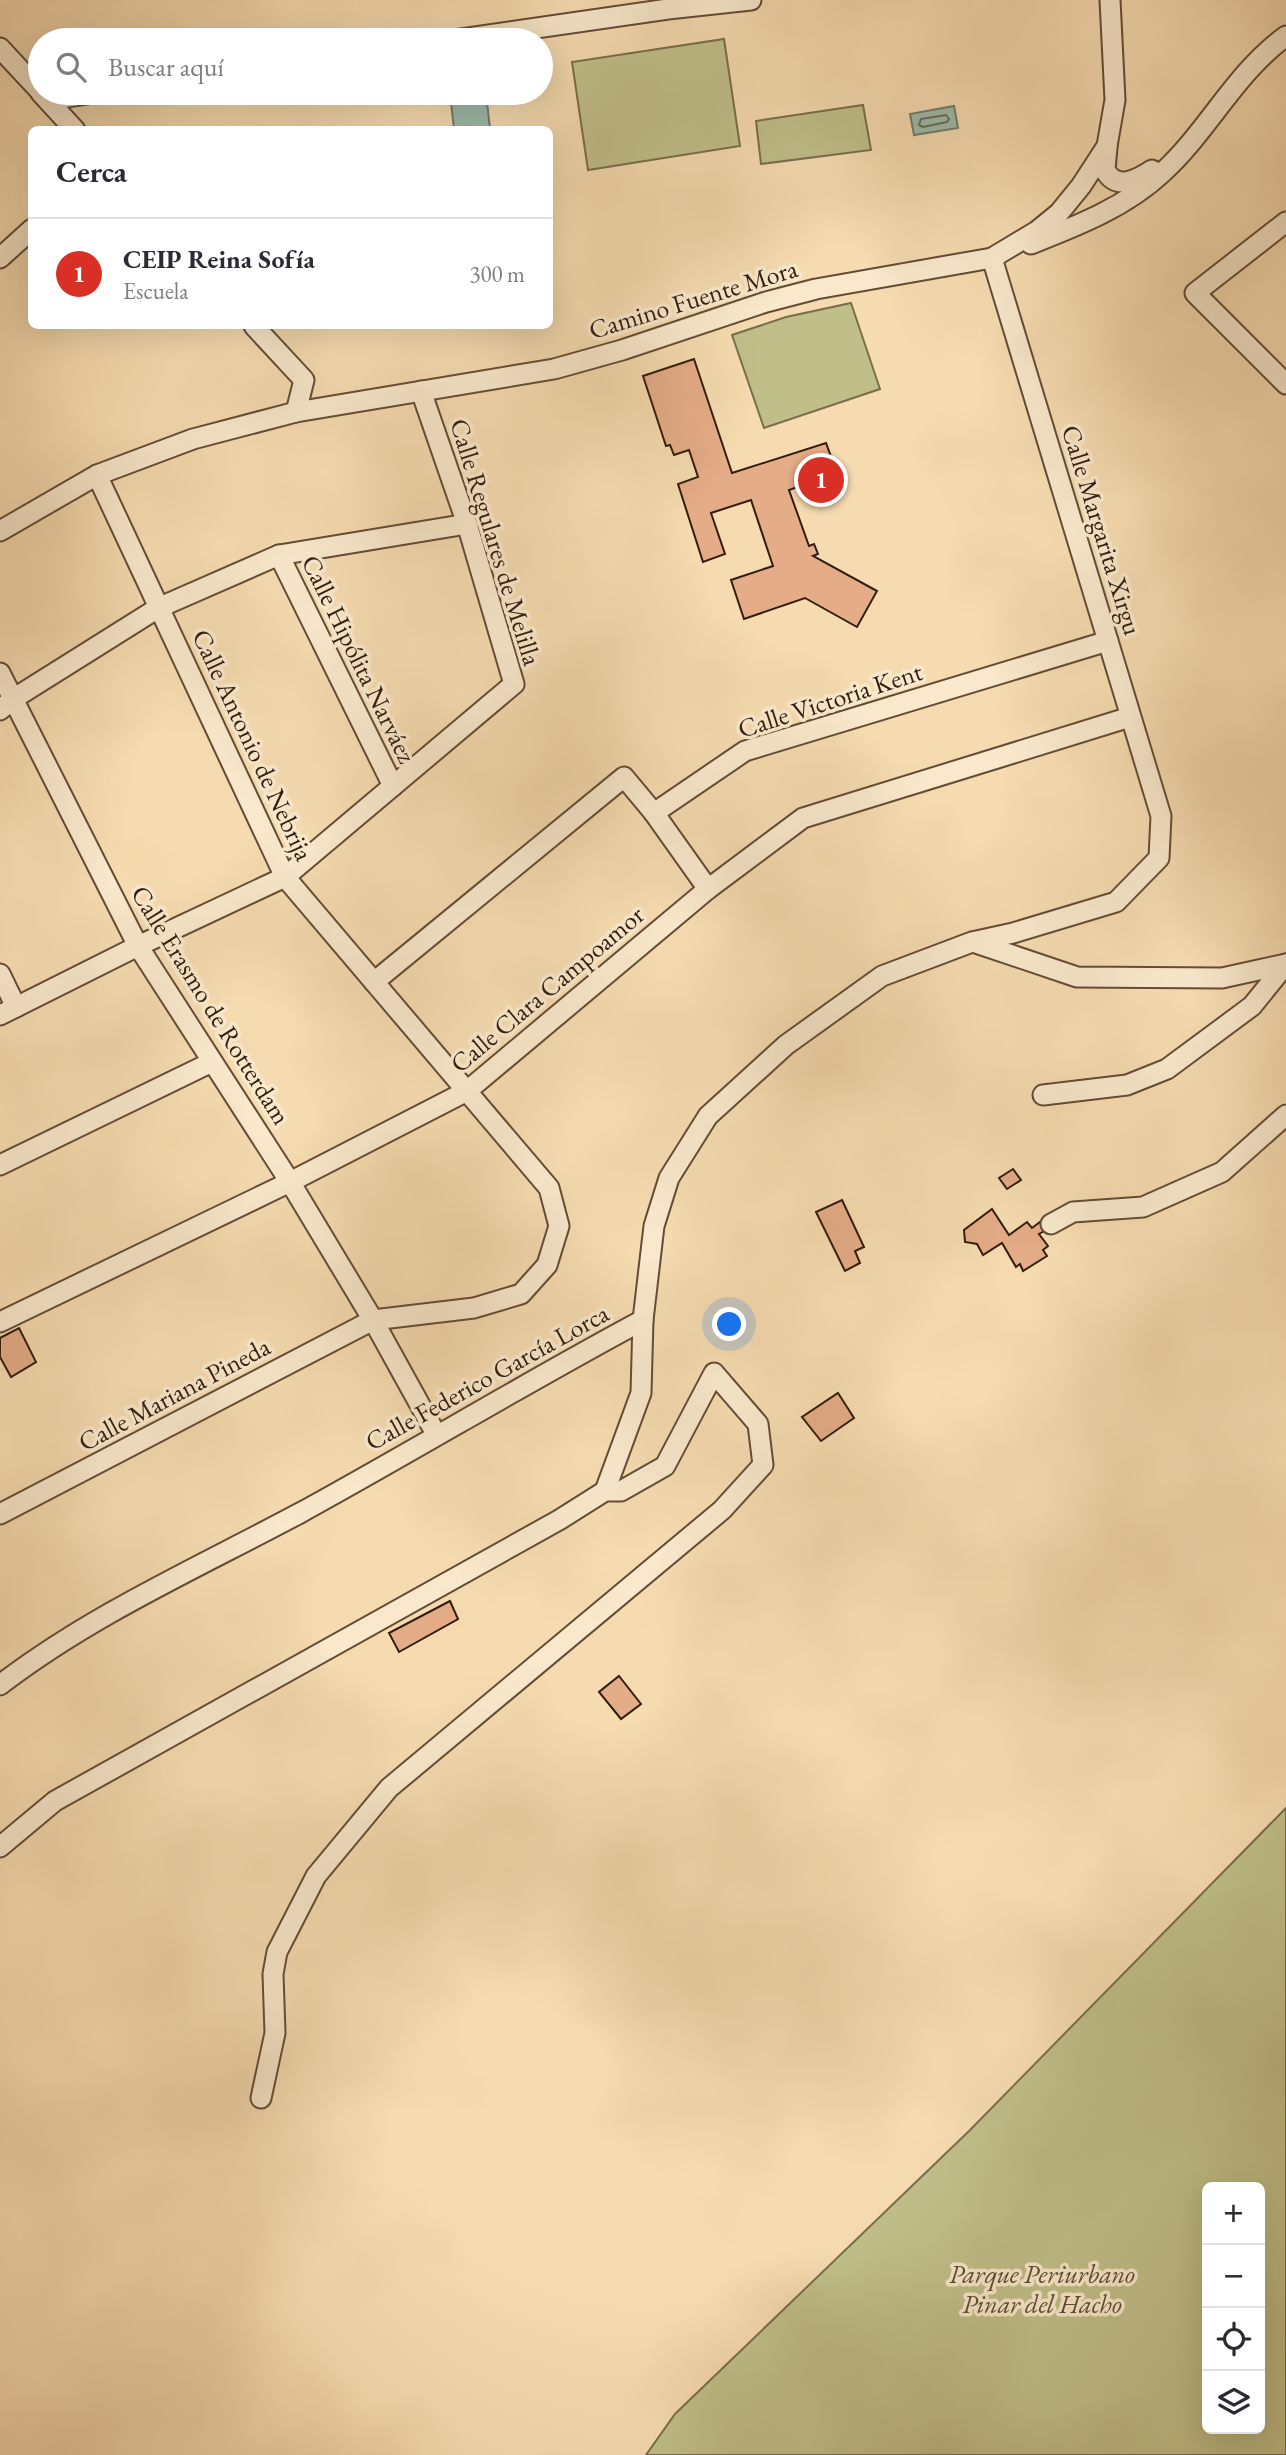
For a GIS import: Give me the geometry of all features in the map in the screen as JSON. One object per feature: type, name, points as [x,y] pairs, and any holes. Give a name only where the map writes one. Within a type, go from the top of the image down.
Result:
[{"type":"street","points":[[525,28],[668,4],[751,0]]},
{"type":"street","name":"Camino Fuente Mora","points":[[1,528],[97,475],[193,439],[296,412],[554,369],[622,350],[766,302],[816,289],[992,258],[1051,221],[1073,196],[1107,146],[1115,100],[1110,0]]},
{"type":"street","points":[[992,258],[1063,231],[1136,194],[1164,172],[1244,76],[1286,36]]},
{"type":"street","points":[[0,48],[7,69],[28,84]]},
{"type":"street","points":[[52,105],[71,126]]},
{"type":"street","points":[[1073,196],[1094,180],[1113,179],[1125,183],[1137,180],[1187,145]]},
{"type":"street","points":[[1107,146],[1105,170],[1113,179]]},
{"type":"street","points":[[1286,222],[1195,293],[1286,384]]},
{"type":"street","points":[[0,258],[28,233]]},
{"type":"street","name":"Calle Margarita Xirgu","points":[[992,258],[1161,816]]},
{"type":"street","points":[[257,329],[304,380],[296,412]]},
{"type":"street","name":"Calle Regulares de Melilla","points":[[8,1011],[285,877],[514,684],[467,524],[421,391]]},
{"type":"street","name":"Calle Antonio de Nebrija","points":[[97,475],[285,877],[549,1188],[559,1226],[547,1265],[521,1294],[474,1308],[373,1320]]},
{"type":"street","points":[[7,704],[158,608],[279,555],[467,524]]},
{"type":"street","name":"Calle Hipólita Narváez","points":[[279,555],[393,786]]},
{"type":"street","name":"Calle Victoria Kent","points":[[654,813],[745,751],[1108,640]]},
{"type":"street","name":"Calle Erasmo de Rotterdam","points":[[0,673],[7,704],[138,946],[290,1182],[373,1320]]},
{"type":"street","name":"Calle Clara Campoamor","points":[[0,1322],[290,1182],[467,1091],[708,889],[803,818],[1130,717]]},
{"type":"street","points":[[374,982],[624,777],[654,813],[708,889]]},
{"type":"street","name":"Calle Federico García Lorca","points":[[0,1685],[28,1663],[125,1606],[301,1512],[643,1320],[654,1226],[669,1178],[708,1116],[786,1045],[882,976],[972,942],[1013,933],[1116,902],[1160,858],[1161,816]]},
{"type":"street","points":[[972,942],[1077,977],[1222,978],[1286,964]]},
{"type":"street","points":[[1043,1095],[1127,1085],[1167,1069],[1252,1006],[1286,964]]},
{"type":"street","points":[[0,974],[8,1011]]},
{"type":"street","points":[[0,1165],[212,1062]]},
{"type":"street","points":[[1051,1224],[1073,1212],[1143,1207],[1222,1172],[1286,1115]]},
{"type":"street","points":[[373,1320],[436,1434]]},
{"type":"street","name":"Calle Mariana Pineda","points":[[0,1514],[373,1320]]},
{"type":"street","points":[[606,1491],[641,1393],[643,1320]]},
{"type":"street","points":[[0,1847],[55,1801],[559,1520],[606,1491],[621,1490],[665,1466],[714,1373],[758,1424],[763,1465],[722,1510],[389,1788],[316,1876],[276,1952],[273,1974],[275,2033],[261,2098]]},
{"type":"green space","points":[[724,39],[740,146],[588,170],[572,62]]},
{"type":"green space","points":[[863,105],[871,150],[761,164],[756,121]]},
{"type":"green space","points":[[851,303],[880,389],[764,428],[732,335],[786,317]]},
{"type":"green space","name":"Parque Periurbano Pinar del Hacho","points":[[1286,1808],[1286,2455],[646,2455],[675,2414],[969,2131]]},
{"type":"water","points":[[451,105],[487,105],[490,126],[454,126]]},
{"type":"water","points":[[954,106],[958,128],[914,135],[910,114]]},
{"type":"building","points":[[694,359],[732,473],[826,443],[837,473],[789,490],[809,546],[814,544],[818,554],[813,556],[877,591],[857,627],[805,598],[744,619],[731,580],[773,566],[751,500],[711,513],[725,554],[703,562],[678,484],[698,477],[689,450],[674,455],[670,445],[666,446],[643,376]]},
{"type":"building","points":[[1013,1169],[1021,1180],[1007,1189],[999,1178]]},
{"type":"building","points":[[842,1200],[864,1247],[855,1251],[860,1263],[845,1271],[816,1212]]},
{"type":"building","points":[[992,1209],[1009,1235],[1027,1222],[1032,1228],[1040,1222],[1046,1230],[1039,1234],[1048,1246],[1043,1250],[1047,1256],[1023,1271],[1020,1264],[1016,1267],[1002,1243],[983,1255],[977,1244],[965,1242],[964,1230]]},
{"type":"building","points":[[19,1328],[36,1362],[11,1377],[0,1357],[0,1338]]},
{"type":"building","points":[[838,1393],[854,1418],[821,1441],[802,1417]]},
{"type":"building","points":[[450,1601],[458,1619],[399,1652],[389,1633]]},
{"type":"building","points":[[619,1676],[641,1704],[621,1719],[599,1692]]},
{"type":"place","name":"CEIP Reina Sofía","points":[[821,480]]}]
